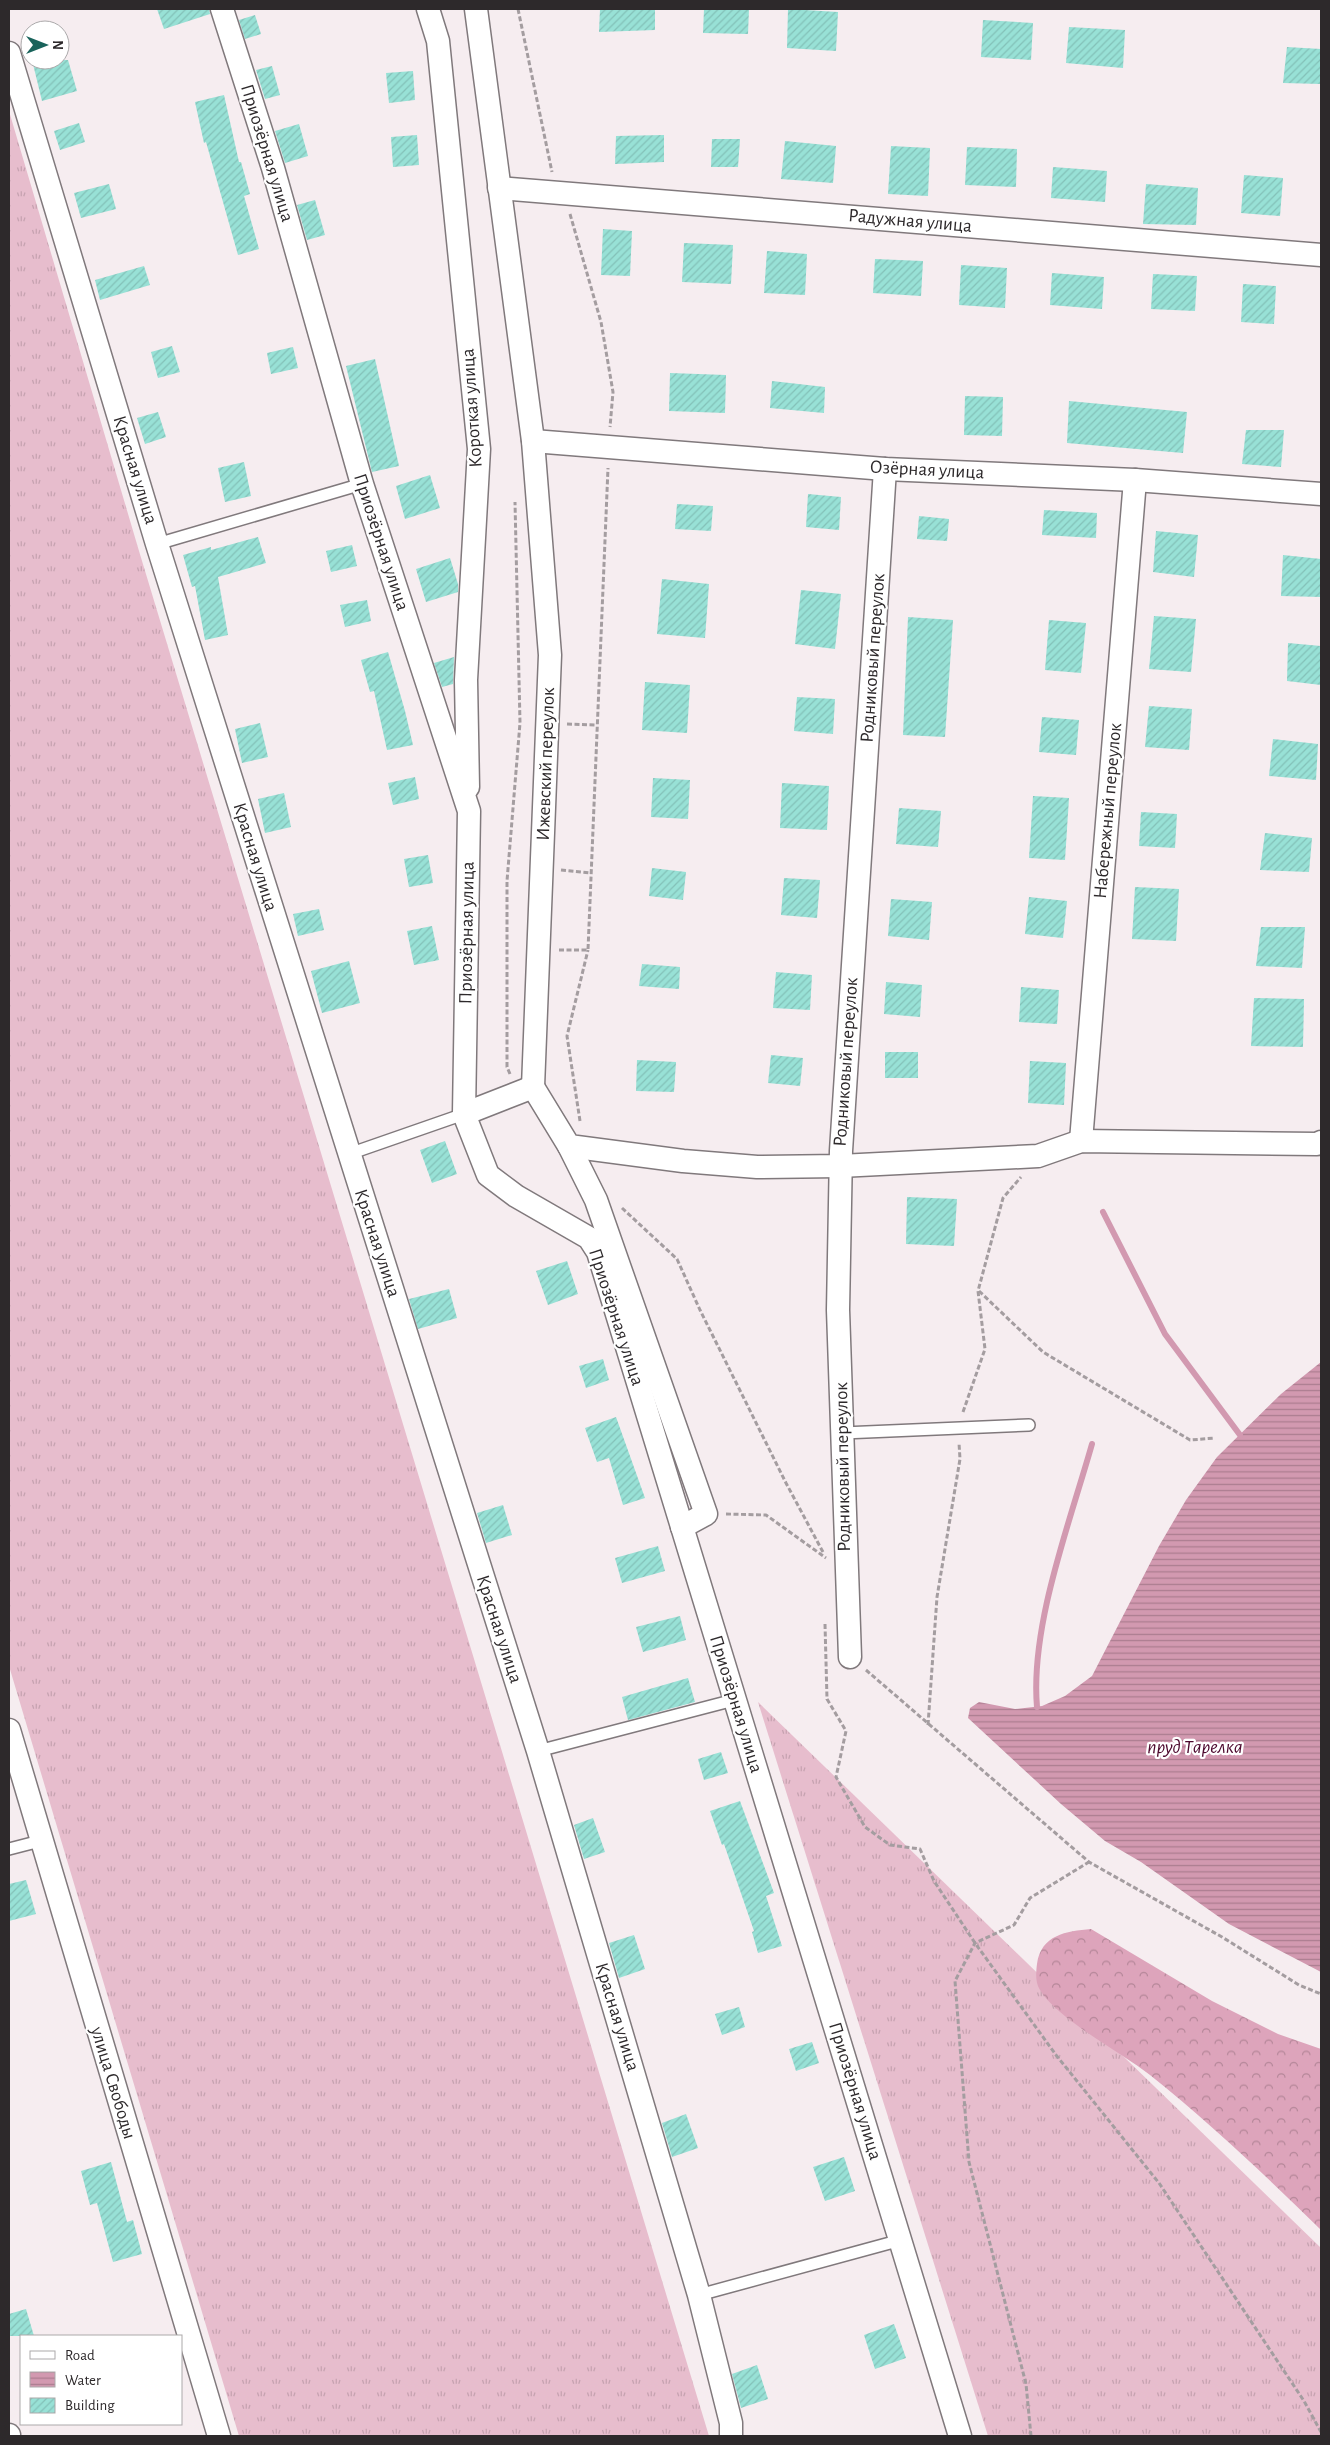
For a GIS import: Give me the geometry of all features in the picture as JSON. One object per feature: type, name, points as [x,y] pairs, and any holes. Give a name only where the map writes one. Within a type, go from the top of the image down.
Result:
[{"type":"street","name":"Приозёрная улица","points":[[222,9],[273,168],[362,484],[469,811],[464,1114],[488,1174],[516,1196],[589,1238],[598,1252],[960,2436]]},
{"type":"street","name":"Короткая улица","points":[[428,9],[438,41],[479,449],[466,680],[469,811]]},
{"type":"street","name":"Ижевский переулок","points":[[476,9],[533,441],[550,655],[533,1087]]},
{"type":"street","name":"Красная улица","points":[[9,53],[157,544],[538,1751],[699,2295],[731,2423],[731,2436]]},
{"type":"street","name":"Радужная улица","points":[[499,188],[1321,255]]},
{"type":"street","name":"Озёрная улица","points":[[533,441],[885,469],[1135,480],[1321,494]]},
{"type":"street","name":"Родниковый переулок","points":[[850,1657],[833,1565],[843,1432],[838,1310],[840,1166],[885,469]]},
{"type":"street","name":"Набережный переулок","points":[[1081,1142],[1135,480]]},
{"type":"street","points":[[464,1114],[533,1087],[577,1147],[706,1514],[682,1527]]},
{"type":"street","points":[[577,1147],[683,1162],[757,1167],[840,1166],[1038,1156],[1081,1142],[1317,1144],[1321,1142]]},
{"type":"street","name":"улица Свободы","points":[[9,1730],[40,1840],[219,2436]]},
{"type":"lane","points":[[157,544],[362,484]]},
{"type":"lane","points":[[349,1154],[464,1114]]},
{"type":"lane","points":[[843,1432],[1029,1425]]},
{"type":"lane","points":[[538,1751],[734,1700]]},
{"type":"lane","points":[[9,1849],[40,1840]]},
{"type":"lane","points":[[699,2295],[901,2240]]},
{"type":"path","points":[[518,9],[553,175],[564,193],[601,322],[613,392],[596,724],[588,950],[567,1036],[577,1147]]},
{"type":"path","points":[[515,500],[520,723],[507,881],[507,1067],[514,1082],[533,1087]]},
{"type":"path","points":[[547,723],[596,724]]},
{"type":"path","points":[[542,869],[591,873]]},
{"type":"path","points":[[539,949],[588,950]]},
{"type":"path","points":[[619,1206],[677,1259],[777,1466],[833,1565]]},
{"type":"path","points":[[978,1291],[1044,1352],[1190,1440],[1215,1438]]},
{"type":"path","points":[[706,1514],[766,1515],[833,1565]]},
{"type":"path","points":[[826,1622],[827,1700],[846,1731],[836,1777],[865,1827],[890,1845],[920,1849],[934,1881],[975,1943],[1056,2055],[1159,2183],[1304,2401],[1321,2432]]},
{"type":"path","points":[[850,1657],[1089,1862],[1222,1937],[1299,1985],[1321,1994]]},
{"type":"path","points":[[1031,2436],[1026,2384],[969,2162],[955,1981],[975,1943],[1014,1925],[1030,1898],[1089,1862]]},
{"type":"green space","points":[[9,111],[139,551],[709,2436],[239,2436],[9,1666]]},
{"type":"green space","points":[[758,1702],[1321,2248],[1321,2436],[988,2436]]},
{"type":"green space","points":[[1091,1929],[1212,2001],[1278,2034],[1321,2049],[1321,2230],[1237,2150],[1172,2093],[1138,2066],[1090,2035],[1048,2001],[1037,1984],[1039,1954],[1049,1941],[1056,1936],[1073,1931]]},
{"type":"water","name":"пруд Тарелка","points":[[1321,1362],[1321,1972],[1229,1924],[1141,1862],[1105,1841],[1061,1804],[968,1718],[970,1708],[979,1702],[1015,1709],[1042,1706],[1065,1696],[1092,1676],[1159,1546],[1186,1500],[1217,1457],[1281,1394]]},
{"type":"building","points":[[157,9],[209,9],[210,14],[164,29]]},
{"type":"building","points":[[600,9],[655,9],[655,30],[599,32]]},
{"type":"building","points":[[704,9],[749,9],[748,34],[703,33]]},
{"type":"building","points":[[788,9],[838,12],[836,51],[787,48]]},
{"type":"building","points":[[255,15],[261,34],[245,39],[239,20]]},
{"type":"building","points":[[983,20],[1033,23],[1031,60],[981,57]]},
{"type":"building","points":[[1069,27],[1125,30],[1123,68],[1066,63]]},
{"type":"building","points":[[1287,47],[1321,49],[1321,84],[1283,83]]},
{"type":"building","points":[[272,66],[280,95],[265,99],[256,70]]},
{"type":"building","points":[[70,67],[77,91],[42,101],[34,70],[70,70]]},
{"type":"building","points":[[413,71],[415,100],[389,103],[386,73]]},
{"type":"building","points":[[224,95],[239,162],[241,162],[250,194],[244,196],[259,249],[238,255],[206,142],[204,143],[195,102]]},
{"type":"building","points":[[79,123],[85,142],[60,150],[54,131]]},
{"type":"building","points":[[299,124],[308,156],[285,163],[275,131]]},
{"type":"building","points":[[417,135],[419,165],[393,167],[391,137]]},
{"type":"building","points":[[664,135],[664,162],[615,164],[616,136]]},
{"type":"building","points":[[712,139],[740,139],[738,167],[711,167]]},
{"type":"building","points":[[785,141],[836,146],[833,183],[781,179]]},
{"type":"building","points":[[891,146],[930,148],[928,196],[888,194]]},
{"type":"building","points":[[967,147],[1017,149],[1016,187],[965,185]]},
{"type":"building","points":[[1053,167],[1107,171],[1105,202],[1051,198]]},
{"type":"building","points":[[1244,175],[1283,178],[1280,216],[1241,213]]},
{"type":"building","points":[[109,184],[116,209],[81,218],[74,193]]},
{"type":"building","points":[[1146,184],[1198,188],[1196,225],[1143,224]]},
{"type":"building","points":[[315,200],[325,235],[307,240],[297,205]]},
{"type":"building","points":[[603,229],[632,231],[630,276],[601,275]]},
{"type":"building","points":[[684,243],[733,245],[731,284],[682,282]]},
{"type":"building","points":[[767,251],[807,254],[805,295],[764,293]]},
{"type":"building","points":[[875,259],[923,261],[921,296],[873,293]]},
{"type":"building","points":[[961,265],[1007,268],[1005,308],[959,305]]},
{"type":"building","points":[[144,266],[150,285],[100,300],[95,280]]},
{"type":"building","points":[[1052,273],[1104,277],[1102,309],[1050,305]]},
{"type":"building","points":[[1153,274],[1197,276],[1195,311],[1151,309]]},
{"type":"building","points":[[1243,284],[1276,286],[1274,324],[1241,322]]},
{"type":"building","points":[[172,346],[180,372],[158,378],[151,352]]},
{"type":"building","points":[[293,347],[298,368],[271,374],[267,353]]},
{"type":"building","points":[[375,359],[399,466],[372,472],[346,366]]},
{"type":"building","points":[[670,373],[726,375],[725,413],[669,411]]},
{"type":"building","points":[[772,381],[825,387],[824,413],[770,408]]},
{"type":"building","points":[[965,396],[1003,397],[1002,436],[964,435]]},
{"type":"building","points":[[1069,401],[1187,412],[1183,453],[1067,443]]},
{"type":"building","points":[[158,412],[166,437],[145,444],[137,418]]},
{"type":"building","points":[[1246,430],[1284,430],[1281,467],[1242,464]]},
{"type":"building","points":[[244,462],[251,496],[225,502],[218,468]]},
{"type":"building","points":[[430,475],[440,508],[405,519],[396,486]]},
{"type":"building","points":[[808,494],[841,497],[839,530],[806,527]]},
{"type":"building","points":[[677,504],[713,506],[711,531],[675,529]]},
{"type":"building","points":[[1044,510],[1097,513],[1096,538],[1042,535]]},
{"type":"building","points":[[919,516],[949,519],[947,541],[917,539]]},
{"type":"building","points":[[1156,531],[1198,535],[1194,577],[1153,572]]},
{"type":"building","points":[[258,537],[266,563],[218,577],[228,635],[205,640],[195,586],[192,587],[183,555],[211,547],[211,550]]},
{"type":"building","points":[[352,545],[357,566],[331,572],[326,551]]},
{"type":"building","points":[[1283,555],[1321,559],[1321,597],[1281,596]]},
{"type":"building","points":[[450,558],[458,584],[458,592],[426,602],[416,569]]},
{"type":"building","points":[[662,579],[709,584],[705,638],[657,634]]},
{"type":"building","points":[[801,590],[841,594],[835,649],[795,644]]},
{"type":"building","points":[[367,600],[371,621],[345,627],[340,605]]},
{"type":"building","points":[[1154,616],[1196,619],[1191,672],[1149,669]]},
{"type":"building","points":[[908,617],[953,620],[945,737],[903,735]]},
{"type":"building","points":[[1049,620],[1086,623],[1081,673],[1045,670]]},
{"type":"building","points":[[1288,643],[1321,646],[1321,685],[1287,681]]},
{"type":"building","points":[[388,652],[413,745],[387,750],[374,691],[370,692],[361,660]]},
{"type":"building","points":[[454,657],[453,684],[442,687],[434,663]]},
{"type":"building","points":[[645,682],[690,685],[687,733],[642,730]]},
{"type":"building","points":[[797,697],[835,699],[833,734],[794,731]]},
{"type":"building","points":[[1149,706],[1192,709],[1189,750],[1145,747]]},
{"type":"building","points":[[1042,717],[1079,720],[1076,755],[1039,752]]},
{"type":"building","points":[[260,723],[268,757],[242,763],[235,729]]},
{"type":"building","points":[[1273,739],[1318,744],[1316,780],[1269,776]]},
{"type":"building","points":[[415,777],[419,799],[393,805],[388,783]]},
{"type":"building","points":[[653,778],[690,780],[688,819],[651,817]]},
{"type":"building","points":[[782,783],[829,786],[827,830],[780,828]]},
{"type":"building","points":[[284,793],[291,827],[265,833],[258,799]]},
{"type":"building","points":[[1033,796],[1069,798],[1065,860],[1029,858]]},
{"type":"building","points":[[899,808],[941,811],[938,847],[896,844]]},
{"type":"building","points":[[1141,812],[1177,814],[1175,848],[1139,846]]},
{"type":"building","points":[[1265,833],[1312,838],[1309,872],[1260,870]]},
{"type":"building","points":[[428,855],[433,883],[409,887],[404,859]]},
{"type":"building","points":[[652,868],[686,872],[683,900],[649,896]]},
{"type":"building","points":[[784,878],[820,880],[817,918],[781,915]]},
{"type":"building","points":[[1135,887],[1179,889],[1176,941],[1132,939]]},
{"type":"building","points":[[1029,897],[1067,901],[1063,938],[1025,934]]},
{"type":"building","points":[[891,899],[932,902],[929,940],[888,936]]},
{"type":"building","points":[[319,909],[324,930],[298,936],[293,914]]},
{"type":"building","points":[[432,926],[439,960],[414,965],[407,931]]},
{"type":"building","points":[[1261,927],[1305,927],[1302,968],[1256,966]]},
{"type":"building","points":[[349,961],[360,1003],[322,1013],[311,971]]},
{"type":"building","points":[[642,964],[680,967],[679,989],[639,986]]},
{"type":"building","points":[[776,972],[812,975],[810,1010],[773,1008]]},
{"type":"building","points":[[886,982],[922,985],[920,1017],[884,1014]]},
{"type":"building","points":[[1021,987],[1059,990],[1057,1024],[1019,1022]]},
{"type":"building","points":[[1254,998],[1304,999],[1303,1047],[1251,1046]]},
{"type":"building","points":[[885,1052],[918,1052],[918,1078],[885,1078]]},
{"type":"building","points":[[771,1055],[803,1058],[800,1086],[768,1083]]},
{"type":"building","points":[[637,1060],[676,1062],[674,1092],[636,1091]]},
{"type":"building","points":[[1030,1061],[1066,1063],[1064,1105],[1028,1103]]},
{"type":"building","points":[[445,1141],[457,1174],[432,1183],[420,1150]]},
{"type":"building","points":[[907,1197],[957,1199],[954,1246],[906,1244]]},
{"type":"building","points":[[567,1261],[578,1294],[548,1305],[536,1271]]},
{"type":"building","points":[[449,1289],[457,1318],[418,1329],[409,1299]]},
{"type":"building","points":[[603,1359],[609,1380],[586,1388],[579,1366]]},
{"type":"building","points":[[616,1417],[645,1498],[623,1505],[609,1458],[597,1462],[585,1428]]},
{"type":"building","points":[[503,1505],[512,1535],[486,1543],[477,1513]]},
{"type":"building","points":[[658,1546],[665,1571],[622,1583],[615,1558]]},
{"type":"building","points":[[680,1616],[686,1640],[643,1652],[636,1627]]},
{"type":"building","points":[[688,1678],[695,1702],[628,1720],[622,1697]]},
{"type":"building","points":[[721,1752],[728,1773],[704,1780],[698,1759]]},
{"type":"building","points":[[740,1801],[774,1893],[766,1896],[782,1946],[758,1953],[752,1932],[754,1931],[724,1844],[722,1845],[710,1811]]},
{"type":"building","points":[[593,1818],[605,1852],[584,1859],[574,1825]]},
{"type":"building","points":[[26,1880],[36,1914],[9,1921],[9,1884]]},
{"type":"building","points":[[634,1935],[645,1969],[619,1978],[609,1943]]},
{"type":"building","points":[[739,2007],[745,2027],[722,2035],[715,2014]]},
{"type":"building","points":[[812,2042],[819,2063],[796,2071],[789,2049]]},
{"type":"building","points":[[686,2114],[698,2148],[672,2157],[662,2123]]},
{"type":"building","points":[[844,2157],[855,2191],[825,2201],[813,2167]]},
{"type":"building","points":[[111,2162],[127,2222],[133,2220],[142,2254],[113,2262],[97,2203],[90,2205],[81,2171]]},
{"type":"building","points":[[26,2309],[34,2335],[9,2336],[9,2314]]},
{"type":"building","points":[[894,2324],[906,2358],[875,2369],[864,2335]]},
{"type":"building","points":[[757,2365],[768,2399],[741,2408],[732,2374]]},
{"type":"waterway","points":[[1103,1212],[1165,1334],[1240,1435]]},
{"type":"waterway","points":[[1037,1707],[1036,1676],[1046,1609],[1063,1540],[1092,1444]]}]
